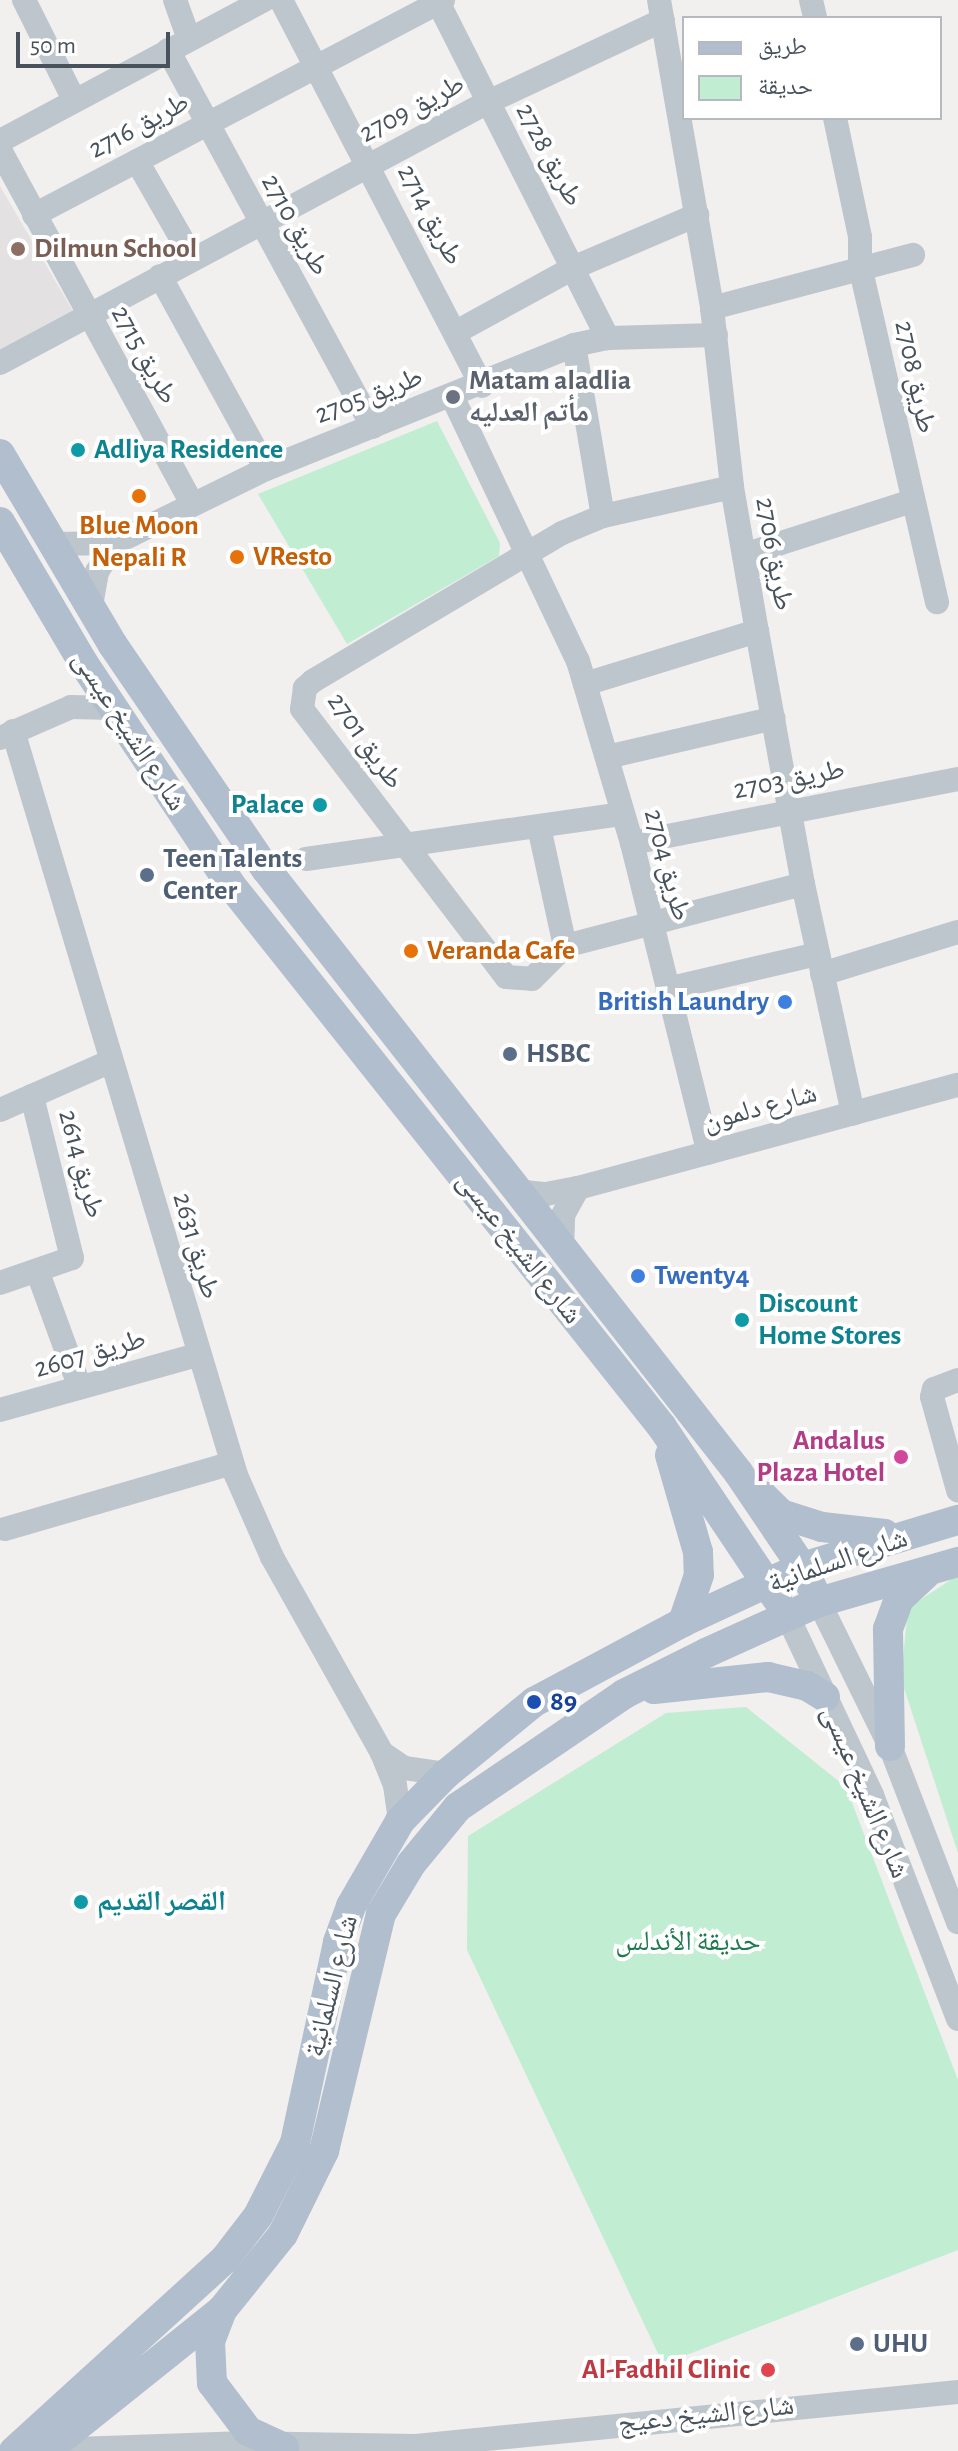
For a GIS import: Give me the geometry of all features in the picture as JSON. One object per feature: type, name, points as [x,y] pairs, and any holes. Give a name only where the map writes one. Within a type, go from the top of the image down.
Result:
[{"type":"main road","name":"شارع الشيخ عيسى","points":[[0,454],[91,606],[266,869],[738,1472],[802,1567],[819,1602]]},
{"type":"main road","name":"شارع الشيخ عيسى","points":[[0,522],[92,677],[230,884],[662,1427],[787,1615]]},
{"type":"main road","points":[[662,1427],[698,1552],[699,1575],[683,1622]]},
{"type":"main road","points":[[738,1472],[781,1514],[847,1532],[911,1535]]},
{"type":"main road","name":"شارع السلمانية","points":[[14,2451],[225,2259],[258,2216],[295,2143],[342,1930],[359,1888],[400,1821],[446,1774],[534,1702],[683,1622],[802,1567],[958,1520]]},
{"type":"main road","points":[[890,1746],[888,1629],[899,1599],[944,1567]]},
{"type":"main road","name":"شارع السلمانية","points":[[45,2451],[222,2310],[283,2234],[324,2151],[374,1932],[411,1864],[458,1807],[624,1694],[819,1602],[944,1567]]},
{"type":"main road","points":[[624,1694],[747,1676],[807,1686],[825,1697]]},
{"type":"main road","points":[[222,2310],[210,2341],[212,2383],[248,2431],[284,2448]]},
{"type":"street","points":[[24,0],[74,100]]},
{"type":"street","name":"طريق 2710","points":[[175,0],[179,45],[206,124],[373,427]]},
{"type":"street","name":"طريق 2714","points":[[281,0],[458,331],[482,386]]},
{"type":"street","name":"طريق 2716","points":[[34,215],[440,1]]},
{"type":"street","name":"طريق 2728","points":[[440,1],[608,338]]},
{"type":"street","points":[[0,141],[258,2]]},
{"type":"street","name":"طريق 2709","points":[[0,363],[192,257],[661,10]]},
{"type":"street","name":"طريق 2706","points":[[661,10],[712,308],[732,487],[757,631],[803,884],[853,1114]]},
{"type":"street","name":"طريق 2708","points":[[835,120],[860,237],[860,266],[937,602]]},
{"type":"street","name":"طريق 2715","points":[[0,150],[87,315],[192,503]]},
{"type":"street","points":[[137,161],[192,257]]},
{"type":"street","points":[[458,331],[575,267],[697,215]]},
{"type":"street","points":[[712,308],[860,266],[913,255]]},
{"type":"street","points":[[160,276],[266,469]]},
{"type":"street","name":"طريق 2705","points":[[54,544],[115,543],[266,469],[482,386],[574,345],[608,338],[716,335]]},
{"type":"street","points":[[574,345],[603,516]]},
{"type":"street","name":"طريق 2704","points":[[452,396],[529,551],[585,684],[632,843],[709,1153]]},
{"type":"street","points":[[529,551],[603,516],[732,487]]},
{"type":"street","points":[[744,555],[912,501]]},
{"type":"street","points":[[91,606],[97,572],[115,543]]},
{"type":"street","name":"طريق 2701","points":[[529,551],[313,681],[301,698],[307,718],[506,977],[532,979],[565,946]]},
{"type":"street","points":[[585,684],[757,631]]},
{"type":"street","points":[[71,707],[92,677]]},
{"type":"street","points":[[6,734],[71,707],[114,708]]},
{"type":"street","points":[[607,757],[774,718]]},
{"type":"street","name":"طريق 2631","points":[[6,734],[111,1061],[232,1463],[272,1557],[382,1753],[395,1785],[400,1821]]},
{"type":"street","name":"طريق 2703","points":[[632,843],[958,779]]},
{"type":"street","points":[[306,859],[406,848],[623,814]]},
{"type":"street","points":[[539,827],[565,946],[803,884]]},
{"type":"street","points":[[667,989],[820,964],[958,932]]},
{"type":"street","points":[[0,1110],[111,1061]]},
{"type":"street","name":"شارع دلمون","points":[[515,1191],[546,1194],[578,1188],[958,1085]]},
{"type":"street","name":"طريق 2614","points":[[0,1283],[67,1262],[73,1250],[32,1096]]},
{"type":"street","points":[[562,1250],[563,1215],[578,1188]]},
{"type":"street","points":[[38,1273],[80,1388]]},
{"type":"street","name":"طريق 2607","points":[[0,1410],[197,1355]]},
{"type":"street","points":[[958,1380],[934,1389],[932,1397],[958,1490]]},
{"type":"street","points":[[5,1529],[232,1463]]},
{"type":"street","name":"شارع الشيخ عيسى","points":[[819,1602],[890,1746],[958,1922]]},
{"type":"street","name":"شارع الشيخ عيسى","points":[[787,1615],[872,1795],[958,2019]]},
{"type":"street","points":[[382,1753],[404,1768],[446,1774]]},
{"type":"street","points":[[905,1886],[928,1918],[958,1990]]},
{"type":"street","name":"شارع الشيخ دعيج","points":[[45,2451],[245,2443],[284,2448],[410,2449],[955,2392]]},
{"type":"shaded area","name":"Dilmun School","points":[[0,186],[74,313],[0,352]]},
{"type":"green space","points":[[437,421],[500,543],[499,556],[347,644],[258,494]]},
{"type":"green space","points":[[958,1575],[958,1853],[901,1679],[908,1608]]},
{"type":"green space","name":"حديقة الأندلس","points":[[746,1707],[846,1787],[958,2080],[958,2250],[663,2364],[467,1950],[468,1836],[666,1713]]},
{"type":"place","name":"Dilmun School","points":[[18,249]]},
{"type":"place","name":"Matam aladlia مأتم العدليه","points":[[453,397]]},
{"type":"place","name":"Adliya Residence","points":[[78,450]]},
{"type":"place","name":"Blue Moon Nepali R","points":[[139,496]]},
{"type":"place","name":"VResto","points":[[237,557]]},
{"type":"place","name":"Palace","points":[[320,805]]},
{"type":"place","name":"Teen Talents Center","points":[[147,875]]},
{"type":"place","name":"Veranda Cafe","points":[[411,951]]},
{"type":"place","name":"British Laundry","points":[[785,1002]]},
{"type":"place","name":"HSBC","points":[[510,1054]]},
{"type":"place","name":"Twenty4","points":[[638,1276]]},
{"type":"place","name":"Discount Home Stores","points":[[742,1320]]},
{"type":"place","name":"Andalus Plaza Hotel","points":[[901,1457]]},
{"type":"place","name":"89","points":[[534,1702]]},
{"type":"place","name":"القصر القديم","points":[[81,1902]]},
{"type":"place","name":"UHU","points":[[857,2344]]},
{"type":"place","name":"Al-Fadhil Clinic","points":[[768,2370]]}]
